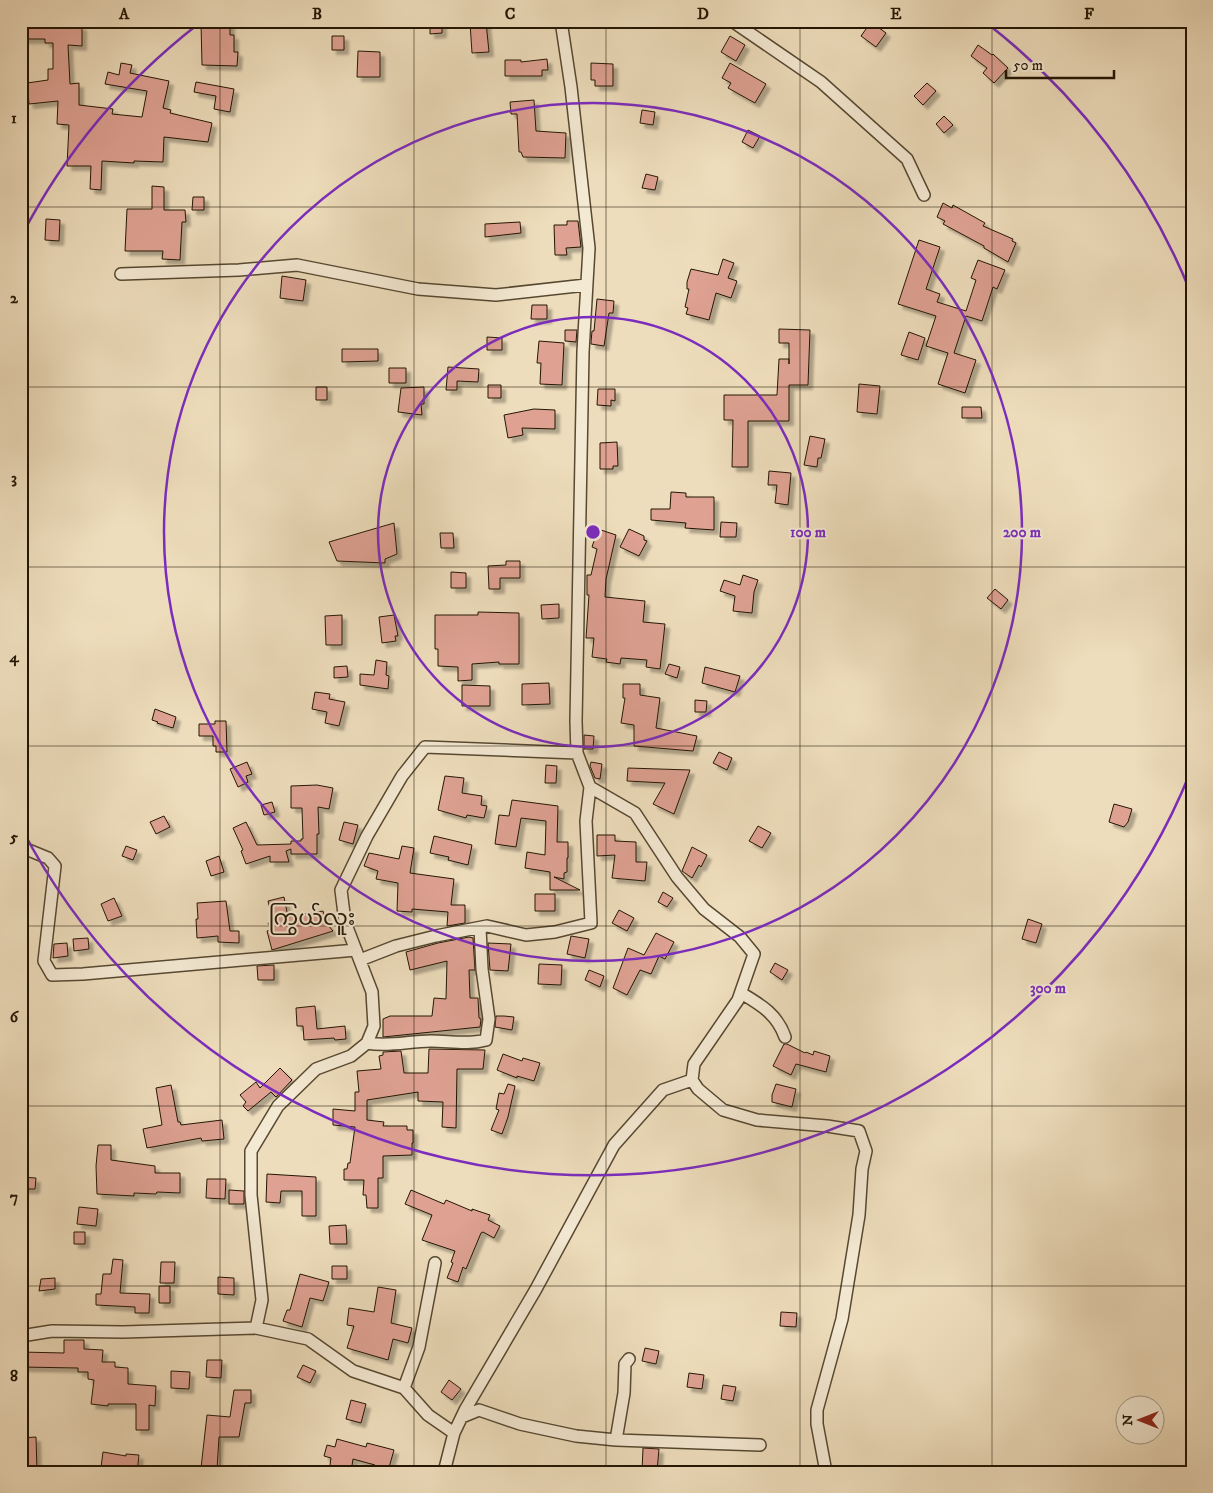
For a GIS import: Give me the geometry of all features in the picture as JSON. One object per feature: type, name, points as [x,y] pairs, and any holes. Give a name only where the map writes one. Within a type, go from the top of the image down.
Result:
[{"type":"street","points":[[21,847],[48,858],[56,866],[44,961],[52,975],[358,955],[487,926],[526,935],[555,932],[591,923],[586,821],[590,787],[577,753],[576,721],[583,352],[589,248],[561,21]]},
{"type":"street","points":[[732,21],[821,82],[907,159],[924,195]]},
{"type":"street","points":[[121,274],[240,270],[297,265],[418,289],[496,295],[586,285]]},
{"type":"street","points":[[256,1328],[262,1300],[251,1195],[251,1151],[278,1106],[316,1068],[351,1056],[367,1043],[374,1026],[372,992],[345,922],[341,890],[367,836],[402,776],[425,747],[577,753]]},
{"type":"street","points":[[590,787],[635,813],[677,877],[704,909],[740,937],[754,954],[738,1000],[694,1064],[692,1080],[698,1089],[723,1110],[757,1120],[828,1126],[859,1131],[866,1151],[862,1168],[859,1215],[842,1319],[817,1410],[817,1424],[826,1472]]},
{"type":"street","points":[[367,1043],[380,1045],[430,1041],[475,1043],[486,1040],[490,1019],[482,969],[480,928]]},
{"type":"street","points":[[741,993],[764,1006],[781,1026],[785,1037]]},
{"type":"street","points":[[444,1472],[454,1433],[462,1417],[536,1289],[614,1145],[663,1090],[692,1080]]},
{"type":"street","points":[[404,1388],[419,1347],[435,1263]]},
{"type":"street","points":[[21,1336],[52,1331],[123,1332],[256,1328],[308,1339],[353,1371],[404,1388],[428,1415],[454,1433]]},
{"type":"street","points":[[616,1440],[624,1393],[625,1364],[629,1359]]},
{"type":"street","points":[[462,1417],[479,1410],[520,1424],[576,1436],[616,1440],[760,1445]]},
{"type":"building","points":[[31,21],[60,21],[59,25],[82,26],[82,46],[68,45],[70,84],[79,83],[79,105],[113,109],[112,114],[142,117],[147,91],[105,84],[108,72],[119,75],[121,63],[132,65],[130,73],[169,81],[163,108],[171,110],[170,113],[212,123],[208,142],[164,137],[163,162],[102,161],[101,190],[90,189],[91,166],[67,166],[69,125],[57,124],[58,101],[29,104],[27,83],[48,80],[48,69],[53,69],[53,43],[45,43],[45,39],[21,39],[21,27],[31,27]]},
{"type":"building","points":[[217,21],[230,21],[230,35],[234,35],[234,52],[238,52],[237,66],[202,65],[201,24],[217,26]]},
{"type":"building","points":[[430,21],[442,21],[442,33],[430,34]]},
{"type":"building","points":[[486,22],[489,52],[472,53],[470,23]]},
{"type":"building","points":[[871,22],[886,33],[876,47],[861,36]]},
{"type":"building","points":[[332,36],[344,36],[344,50],[332,50]]},
{"type":"building","points":[[730,36],[745,45],[736,61],[721,52]]},
{"type":"building","points":[[978,45],[993,54],[1008,68],[994,83],[983,73],[987,68],[971,56]]},
{"type":"building","points":[[358,51],[380,52],[380,77],[357,77]]},
{"type":"building","points":[[547,59],[548,70],[542,70],[542,76],[505,76],[505,60],[521,60],[521,62]]},
{"type":"building","points":[[591,63],[613,64],[613,86],[595,86],[595,80],[591,80]]},
{"type":"building","points":[[730,63],[766,84],[755,103],[728,88],[731,83],[722,78]]},
{"type":"building","points":[[196,82],[234,89],[230,112],[214,109],[216,96],[194,92]]},
{"type":"building","points":[[927,83],[936,91],[923,105],[914,96]]},
{"type":"building","points":[[534,100],[536,131],[566,133],[565,158],[523,157],[521,152],[519,152],[517,114],[511,114],[510,102]]},
{"type":"building","points":[[642,110],[655,112],[653,125],[640,123]]},
{"type":"building","points":[[944,116],[953,125],[944,133],[936,124]]},
{"type":"building","points":[[748,130],[760,136],[753,148],[742,142]]},
{"type":"building","points":[[646,174],[658,177],[655,190],[642,188]]},
{"type":"building","points":[[152,186],[164,187],[164,210],[185,210],[186,222],[182,222],[180,260],[162,259],[163,251],[125,251],[127,209],[152,209]]},
{"type":"building","points":[[193,197],[204,197],[204,210],[192,210]]},
{"type":"building","points":[[943,203],[952,208],[953,205],[985,223],[983,226],[1013,239],[1012,241],[1016,243],[1008,262],[984,248],[984,246],[943,224],[945,221],[937,217]]},
{"type":"building","points":[[46,219],[60,220],[59,241],[45,240]]},
{"type":"building","points":[[567,221],[578,221],[581,247],[566,248],[567,255],[555,255],[554,225],[567,225]]},
{"type":"building","points":[[520,222],[521,233],[485,237],[485,224]]},
{"type":"building","points":[[919,240],[940,247],[926,289],[940,294],[937,302],[966,311],[976,280],[971,278],[978,260],[1005,270],[997,289],[993,287],[982,321],[966,316],[954,353],[976,360],[965,393],[938,384],[948,353],[926,346],[936,316],[898,304]]},
{"type":"building","points":[[723,259],[734,263],[728,278],[737,281],[731,298],[716,293],[709,320],[686,314],[688,308],[685,307],[689,289],[687,289],[687,282],[691,269],[718,275]]},
{"type":"building","points":[[282,276],[306,280],[303,301],[280,298]]},
{"type":"building","points":[[597,299],[614,301],[613,313],[609,313],[604,346],[591,344]]},
{"type":"building","points":[[532,305],[547,305],[547,319],[531,319]]},
{"type":"building","points":[[779,329],[810,330],[808,385],[789,385],[789,421],[748,421],[748,467],[732,467],[733,420],[724,420],[724,395],[777,395],[779,359],[789,359],[789,343],[779,343]]},
{"type":"building","points":[[565,330],[577,330],[576,342],[565,341]]},
{"type":"building","points":[[909,332],[925,338],[918,360],[901,355]]},
{"type":"building","points":[[487,337],[502,338],[502,350],[487,350]]},
{"type":"building","points":[[539,341],[564,343],[562,385],[540,384],[541,363],[537,363]]},
{"type":"building","points":[[342,349],[378,349],[378,361],[342,362]]},
{"type":"building","points":[[448,367],[479,369],[478,382],[457,381],[457,390],[446,390]]},
{"type":"building","points":[[389,368],[406,368],[406,383],[389,383]]},
{"type":"building","points":[[859,384],[880,386],[877,414],[857,412]]},
{"type":"building","points":[[488,385],[501,385],[501,398],[488,398]]},
{"type":"building","points":[[316,387],[327,387],[327,400],[316,400]]},
{"type":"building","points":[[424,387],[424,404],[421,404],[422,415],[398,412],[401,388]]},
{"type":"building","points":[[598,389],[615,389],[615,401],[611,400],[611,406],[597,405]]},
{"type":"building","points":[[962,407],[981,407],[982,418],[962,418]]},
{"type":"building","points":[[534,409],[555,410],[555,429],[522,428],[523,435],[508,438],[504,415]]},
{"type":"building","points":[[810,436],[825,439],[821,458],[818,458],[817,467],[804,465]]},
{"type":"building","points":[[617,442],[618,466],[613,466],[613,469],[600,469],[600,443]]},
{"type":"building","points":[[769,471],[791,473],[788,505],[775,503],[777,485],[768,485]]},
{"type":"building","points":[[671,492],[686,493],[686,497],[714,497],[714,530],[685,528],[686,523],[651,520],[651,509],[670,509]]},
{"type":"building","points":[[721,522],[737,523],[736,537],[720,537]]},
{"type":"building","points":[[394,523],[397,554],[385,559],[385,563],[337,561],[329,542]]},
{"type":"building","points":[[598,529],[616,535],[606,579],[605,597],[645,601],[643,622],[665,624],[660,669],[646,667],[647,660],[621,658],[620,664],[606,662],[607,659],[592,657],[594,638],[586,638],[589,595],[587,595],[587,575],[591,575],[597,549],[592,547]]},
{"type":"building","points":[[629,529],[644,536],[644,540],[647,541],[639,556],[620,547]]},
{"type":"building","points":[[440,533],[453,533],[454,548],[441,548]]},
{"type":"building","points":[[506,561],[520,561],[520,578],[500,578],[500,589],[489,589],[488,566],[506,565]]},
{"type":"building","points":[[451,572],[466,573],[466,588],[451,588]]},
{"type":"building","points":[[743,575],[758,580],[754,592],[752,613],[733,611],[735,596],[720,591],[724,580],[740,585]]},
{"type":"building","points":[[995,589],[1008,600],[1001,609],[987,598]]},
{"type":"building","points":[[559,604],[559,618],[542,619],[541,605]]},
{"type":"building","points":[[478,612],[519,613],[519,664],[499,664],[499,662],[472,664],[472,680],[458,681],[458,667],[438,666],[438,649],[435,649],[435,615],[478,615]]},
{"type":"building","points":[[342,615],[342,645],[326,645],[325,616]]},
{"type":"building","points":[[394,615],[398,636],[395,636],[396,641],[382,643],[379,617]]},
{"type":"building","points":[[376,660],[387,662],[388,689],[360,685],[360,674],[374,675]]},
{"type":"building","points":[[669,664],[680,667],[677,678],[665,674]]},
{"type":"building","points":[[347,666],[348,677],[334,678],[334,667]]},
{"type":"building","points":[[705,667],[740,676],[735,692],[702,683]]},
{"type":"building","points":[[549,683],[550,704],[522,705],[522,684]]},
{"type":"building","points":[[623,684],[640,684],[640,695],[660,698],[656,728],[697,736],[693,751],[634,746],[634,725],[621,723],[625,698],[623,698]]},
{"type":"building","points":[[462,685],[490,686],[490,706],[462,706]]},
{"type":"building","points":[[315,692],[330,694],[329,699],[345,702],[339,726],[325,723],[327,712],[312,709]]},
{"type":"building","points":[[695,700],[707,701],[706,712],[695,712]]},
{"type":"building","points":[[155,709],[176,717],[173,728],[152,720]]},
{"type":"building","points":[[215,721],[226,721],[227,752],[216,752],[216,746],[213,746],[213,736],[199,736],[199,724],[215,724]]},
{"type":"building","points":[[584,735],[594,736],[593,749],[584,749]]},
{"type":"building","points":[[719,752],[732,758],[727,770],[713,763]]},
{"type":"building","points":[[247,762],[252,774],[246,776],[248,782],[238,787],[230,769]]},
{"type":"building","points":[[591,762],[602,764],[600,779],[595,778],[590,766]]},
{"type":"building","points":[[546,765],[557,766],[556,783],[545,783]]},
{"type":"building","points":[[628,768],[690,770],[674,814],[653,804],[665,783],[627,781]]},
{"type":"building","points":[[445,776],[464,778],[462,793],[482,796],[481,805],[487,806],[484,818],[467,815],[466,818],[438,810]]},
{"type":"building","points":[[317,785],[333,788],[329,809],[318,807],[319,834],[317,834],[317,854],[291,854],[291,849],[286,851],[289,862],[270,862],[270,856],[246,864],[241,851],[243,850],[233,828],[246,822],[257,845],[291,844],[291,841],[301,841],[303,839],[302,808],[291,808],[291,786]]},
{"type":"building","points":[[512,800],[558,806],[557,842],[568,842],[568,858],[567,872],[564,873],[564,879],[554,877],[580,890],[550,890],[550,872],[525,868],[527,852],[545,855],[546,821],[521,818],[516,847],[495,844],[499,815],[509,816]]},
{"type":"building","points":[[272,802],[275,812],[264,815],[261,805]]},
{"type":"building","points":[[1114,804],[1132,809],[1128,822],[1124,827],[1109,822]]},
{"type":"building","points":[[164,816],[170,827],[156,834],[150,822]]},
{"type":"building","points":[[344,822],[358,825],[353,844],[339,840]]},
{"type":"building","points":[[758,826],[771,833],[762,848],[749,841]]},
{"type":"building","points":[[597,835],[615,835],[615,841],[636,842],[636,862],[647,862],[645,881],[612,878],[615,855],[597,856]]},
{"type":"building","points":[[434,836],[472,845],[468,865],[448,860],[449,857],[430,853]]},
{"type":"building","points":[[126,846],[137,850],[133,860],[122,856]]},
{"type":"building","points":[[402,846],[414,848],[410,873],[454,879],[451,905],[465,905],[465,923],[447,926],[448,912],[412,909],[412,912],[397,911],[398,883],[376,879],[378,871],[364,866],[369,853],[399,859]]},
{"type":"building","points":[[692,847],[707,855],[701,867],[699,865],[692,878],[682,871]]},
{"type":"building","points":[[219,856],[224,872],[211,876],[206,861]]},
{"type":"building","points":[[663,892],[673,898],[667,907],[658,902]]},
{"type":"building","points":[[535,894],[555,894],[555,911],[535,911]]},
{"type":"building","points":[[284,897],[288,917],[323,911],[327,924],[333,931],[272,950],[267,931],[270,930],[268,923],[273,922],[268,901]]},
{"type":"building","points":[[114,898],[122,916],[108,921],[101,904]]},
{"type":"building","points":[[226,901],[230,931],[239,931],[239,943],[218,942],[218,936],[197,938],[197,903]]},
{"type":"building","points":[[619,910],[634,918],[627,931],[612,923]]},
{"type":"building","points":[[1028,919],[1042,924],[1036,943],[1022,939]]},
{"type":"building","points":[[656,933],[674,942],[665,959],[659,956],[651,974],[640,970],[627,995],[613,988],[628,948],[644,955]]},
{"type":"building","points":[[571,936],[589,939],[585,958],[567,954]]},
{"type":"building","points":[[469,937],[473,938],[475,970],[469,970],[470,998],[478,998],[479,1018],[481,1019],[480,1027],[383,1037],[383,1019],[390,1016],[432,1016],[434,998],[446,999],[447,961],[410,970],[406,952]]},
{"type":"building","points":[[88,938],[89,949],[74,951],[73,939]]},
{"type":"building","points":[[67,943],[68,956],[53,958],[54,944]]},
{"type":"building","points":[[488,943],[511,944],[508,971],[490,970]]},
{"type":"building","points":[[775,963],[788,970],[782,980],[770,972]]},
{"type":"building","points":[[539,964],[562,965],[561,985],[538,984]]},
{"type":"building","points":[[274,965],[274,980],[258,980],[257,966]]},
{"type":"building","points":[[589,970],[604,976],[600,987],[585,980]]},
{"type":"building","points":[[315,1006],[317,1029],[345,1026],[346,1039],[304,1040],[303,1026],[297,1026],[296,1008]]},
{"type":"building","points":[[496,1016],[514,1017],[512,1030],[495,1027]]},
{"type":"building","points":[[784,1044],[805,1053],[813,1055],[814,1051],[830,1056],[826,1072],[796,1064],[791,1075],[773,1066]]},
{"type":"building","points":[[429,1049],[485,1050],[483,1069],[457,1069],[456,1128],[442,1127],[443,1102],[418,1101],[418,1092],[367,1100],[367,1120],[384,1122],[383,1126],[407,1126],[407,1130],[413,1130],[413,1143],[412,1155],[383,1156],[383,1178],[378,1178],[378,1208],[367,1208],[366,1195],[363,1195],[364,1180],[344,1180],[344,1169],[347,1169],[348,1163],[350,1163],[355,1127],[333,1125],[333,1109],[355,1111],[355,1092],[359,1092],[357,1071],[381,1069],[379,1056],[383,1055],[383,1052],[401,1051],[404,1073],[428,1073]]},
{"type":"building","points":[[503,1054],[522,1061],[523,1058],[540,1063],[534,1081],[517,1076],[517,1078],[497,1070]]},
{"type":"building","points":[[280,1068],[292,1080],[276,1097],[271,1092],[248,1111],[243,1106],[246,1102],[240,1095],[256,1082],[260,1088]]},
{"type":"building","points":[[508,1084],[515,1086],[502,1134],[491,1130],[499,1110],[496,1109],[499,1093],[504,1094]]},
{"type":"building","points":[[776,1084],[796,1089],[792,1107],[772,1102],[772,1095]]},
{"type":"building","points":[[171,1085],[178,1122],[181,1125],[222,1120],[224,1139],[202,1141],[201,1138],[147,1148],[143,1129],[162,1125],[156,1088]]},
{"type":"building","points":[[98,1145],[111,1145],[111,1160],[155,1166],[155,1173],[180,1173],[180,1193],[134,1193],[134,1196],[97,1194],[96,1166]]},
{"type":"building","points":[[267,1174],[316,1177],[316,1216],[302,1216],[302,1191],[281,1191],[280,1203],[266,1202]]},
{"type":"building","points":[[21,1177],[36,1178],[35,1189],[21,1189]]},
{"type":"building","points":[[207,1179],[226,1179],[225,1199],[206,1198]]},
{"type":"building","points":[[229,1190],[244,1191],[244,1204],[229,1204]]},
{"type":"building","points":[[411,1190],[444,1204],[446,1200],[472,1211],[472,1209],[490,1215],[488,1220],[500,1226],[494,1238],[483,1232],[481,1233],[466,1269],[463,1267],[458,1282],[447,1278],[455,1251],[422,1240],[432,1215],[405,1204]]},
{"type":"building","points":[[79,1207],[98,1209],[96,1226],[77,1224]]},
{"type":"building","points":[[346,1225],[347,1244],[330,1244],[329,1226]]},
{"type":"building","points":[[74,1232],[85,1232],[85,1244],[74,1244]]},
{"type":"building","points":[[113,1259],[123,1260],[120,1293],[150,1294],[149,1313],[135,1313],[135,1307],[96,1305],[96,1294],[101,1294],[103,1274],[111,1274]]},
{"type":"building","points":[[161,1262],[175,1262],[174,1283],[160,1283]]},
{"type":"building","points":[[332,1266],[347,1266],[347,1279],[332,1279]]},
{"type":"building","points":[[300,1274],[329,1282],[323,1301],[310,1298],[302,1327],[283,1321],[287,1310],[290,1310]]},
{"type":"building","points":[[218,1277],[234,1278],[234,1295],[218,1294]]},
{"type":"building","points":[[55,1278],[55,1289],[39,1291],[41,1279]]},
{"type":"building","points":[[159,1286],[170,1286],[170,1303],[159,1303]]},
{"type":"building","points":[[378,1287],[396,1290],[391,1323],[412,1328],[408,1343],[393,1339],[388,1360],[347,1348],[354,1326],[347,1325],[349,1308],[374,1312]]},
{"type":"building","points":[[781,1312],[797,1313],[796,1327],[780,1326]]},
{"type":"building","points":[[64,1340],[84,1340],[84,1349],[103,1350],[102,1362],[115,1362],[115,1367],[128,1368],[128,1384],[156,1386],[155,1406],[149,1405],[149,1430],[136,1430],[136,1404],[108,1404],[108,1406],[91,1404],[94,1380],[88,1379],[88,1372],[78,1372],[78,1368],[21,1367],[21,1352],[64,1353]]},
{"type":"building","points":[[645,1348],[659,1351],[656,1364],[642,1361]]},
{"type":"building","points":[[207,1360],[222,1360],[221,1378],[206,1377]]},
{"type":"building","points":[[303,1365],[316,1371],[310,1383],[297,1377]]},
{"type":"building","points":[[171,1371],[190,1372],[189,1389],[171,1388]]},
{"type":"building","points":[[689,1373],[704,1375],[702,1389],[687,1387]]},
{"type":"building","points":[[449,1380],[461,1389],[452,1400],[441,1392]]},
{"type":"building","points":[[723,1385],[736,1387],[733,1401],[721,1399]]},
{"type":"building","points":[[234,1390],[251,1390],[251,1403],[245,1403],[239,1437],[219,1437],[217,1469],[201,1468],[207,1415],[230,1417]]},
{"type":"building","points":[[351,1400],[366,1404],[361,1423],[346,1419]]},
{"type":"building","points":[[36,1437],[37,1472],[21,1472],[21,1438]]},
{"type":"building","points":[[337,1439],[366,1447],[367,1443],[394,1450],[388,1471],[353,1459],[351,1472],[329,1472],[331,1458],[324,1456],[327,1445],[335,1447]]},
{"type":"building","points":[[643,1448],[659,1449],[657,1471],[642,1471]]},
{"type":"building","points":[[103,1452],[126,1456],[126,1454],[139,1455],[137,1472],[101,1467]]},
{"type":"district","name":"ကြွယ်လူး","points":[[312,918]]}]
